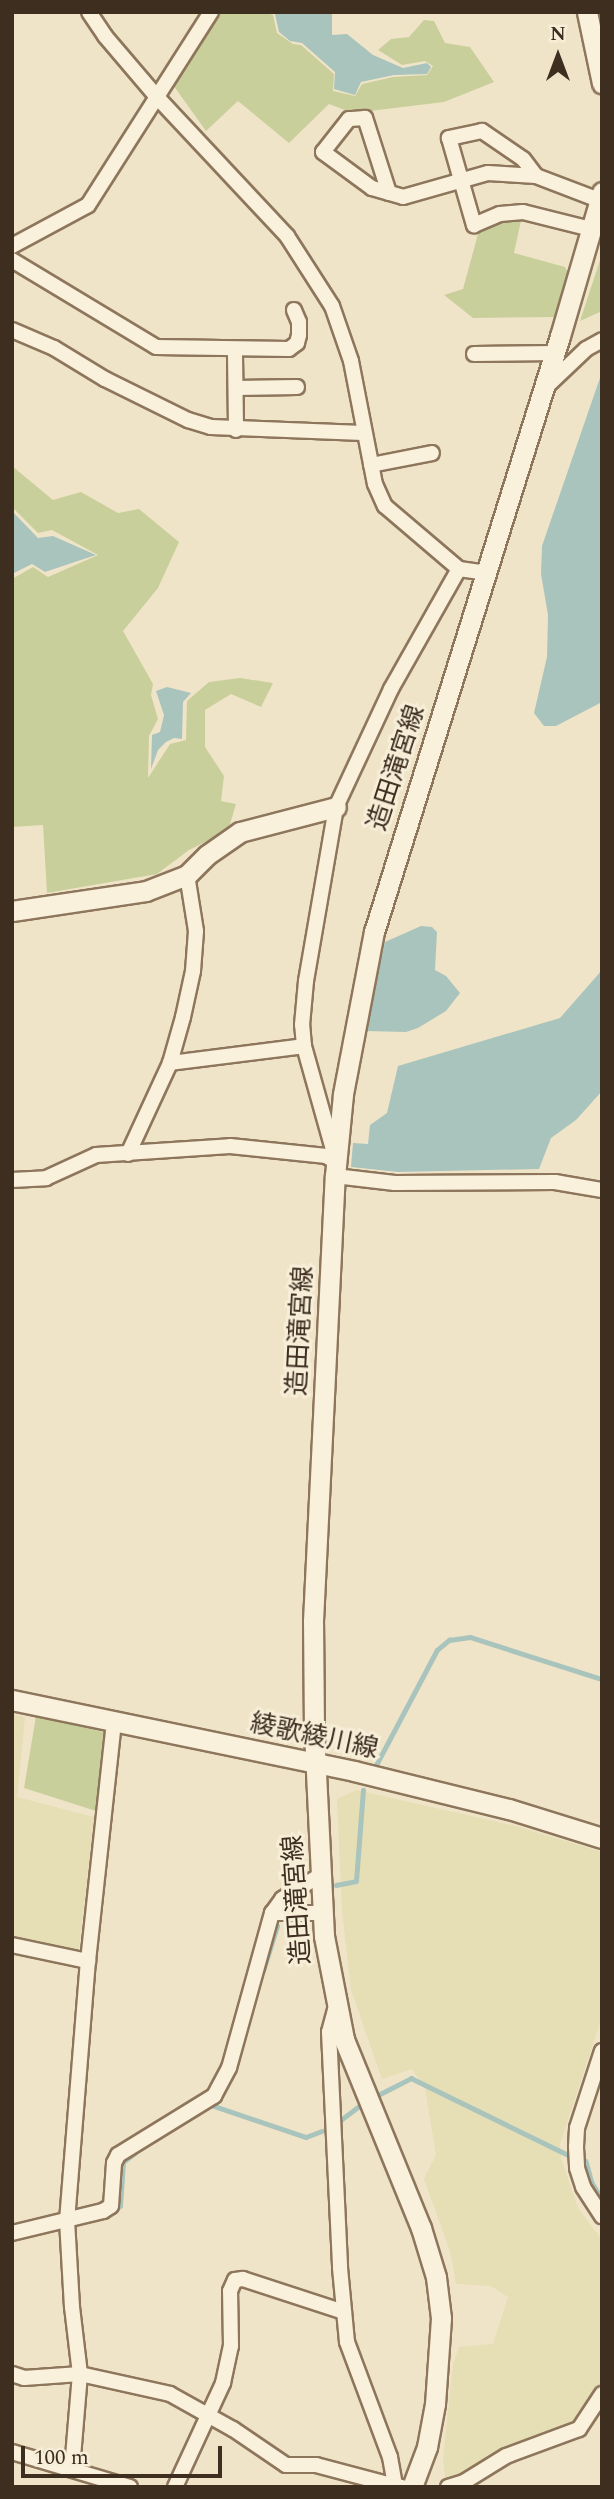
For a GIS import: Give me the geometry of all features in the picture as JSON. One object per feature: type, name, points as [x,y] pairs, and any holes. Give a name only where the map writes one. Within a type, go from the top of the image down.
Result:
[{"type":"main road","points":[[587,12],[602,83]]},
{"type":"main road","name":"造田滝宮線","points":[[412,2487],[427,2447],[435,2404],[440,2318],[436,2277],[421,2228],[344,2039],[336,2006],[323,1913],[313,1621],[335,1169],[347,1069],[374,932],[555,353],[600,196]]},
{"type":"main road","points":[[12,912],[146,891],[187,874],[206,855],[240,832],[336,807]]},
{"type":"main road","name":"綾歌綾川線","points":[[12,1700],[448,1793],[602,1838]]},
{"type":"street","points":[[89,12],[105,36],[156,96],[287,236],[332,306],[351,362],[371,465],[386,506],[459,569],[486,573]]},
{"type":"street","points":[[12,246],[88,205],[156,96],[194,44],[211,12]]},
{"type":"street","points":[[389,193],[365,118],[349,119],[323,152],[372,188],[389,193],[403,197],[488,173],[536,176],[600,196]]},
{"type":"street","points":[[536,176],[523,159],[482,131],[449,138],[474,225],[500,214],[523,212],[591,229]]},
{"type":"street","points":[[12,260],[156,347],[289,349],[297,342],[299,335],[299,322],[294,310]]},
{"type":"street","points":[[12,330],[54,348],[105,379],[188,420],[211,427],[363,433]]},
{"type":"street","points":[[542,391],[586,349],[602,340]]},
{"type":"street","points":[[474,354],[555,353]]},
{"type":"street","points":[[235,355],[236,430]]},
{"type":"street","points":[[236,388],[297,387]]},
{"type":"street","points":[[371,465],[432,453]]},
{"type":"street","points":[[335,1169],[304,1045],[302,1025],[306,981],[336,807],[391,689],[459,569]]},
{"type":"street","points":[[128,1154],[170,1063],[193,971],[196,931],[187,874]]},
{"type":"street","points":[[170,1063],[304,1045]]},
{"type":"street","points":[[12,1180],[46,1178],[96,1155],[230,1146],[326,1156],[335,1169],[395,1183],[555,1182],[602,1190]]},
{"type":"street","points":[[72,2469],[80,2374],[72,2307],[67,2221],[88,1961],[114,1721]]},
{"type":"street","points":[[12,2233],[67,2221],[111,2206],[114,2163],[118,2155],[214,2096],[229,2067],[272,1913],[282,1899],[321,1874]]},
{"type":"street","points":[[272,1913],[323,1913]]},
{"type":"street","points":[[12,1945],[88,1961]]},
{"type":"street","points":[[336,2006],[329,2032],[347,2342],[390,2457],[395,2486]]},
{"type":"street","points":[[602,2052],[577,2128],[576,2147],[577,2168],[583,2187],[602,2216]]},
{"type":"street","points":[[176,2487],[195,2440],[210,2417],[223,2383],[231,2346],[230,2291],[235,2280],[243,2279],[344,2312]]},
{"type":"street","points":[[12,2374],[24,2378],[80,2374],[170,2394],[233,2429],[286,2465],[316,2465],[402,2487]]},
{"type":"street","points":[[448,2487],[464,2482],[506,2456],[579,2429],[602,2394]]},
{"type":"street","points":[[12,2452],[130,2487]]},
{"type":"shaded area","points":[[12,1714],[25,1717],[17,1797],[94,1817],[79,1950],[12,1935]]},
{"type":"shaded area","points":[[356,1790],[516,1826],[602,1852],[602,2017],[560,2144],[561,2158],[578,2208],[602,2240],[602,2380],[576,2423],[552,2435],[536,2437],[458,2477],[445,2478],[443,2459],[453,2364],[459,2347],[493,2344],[508,2297],[491,2286],[456,2284],[450,2251],[424,2179],[436,2155],[425,2088],[412,2069],[382,2079],[351,1990],[342,1911],[337,1799]]},
{"type":"green space","points":[[219,12],[265,12],[273,15],[277,33],[293,44],[301,45],[334,74],[333,91],[355,96],[362,84],[393,77],[427,75],[433,66],[425,61],[402,65],[378,50],[391,39],[409,37],[424,20],[434,21],[445,43],[470,47],[494,82],[444,102],[353,113],[329,104],[289,143],[238,101],[206,131],[173,85]]},
{"type":"green space","points":[[522,216],[514,253],[565,267],[571,279],[555,317],[473,318],[444,295],[463,289],[478,234],[486,224]]},
{"type":"green space","points":[[602,254],[602,311],[580,321]]},
{"type":"green space","points":[[12,466],[53,500],[81,492],[118,513],[139,509],[179,542],[158,588],[123,631],[153,684],[151,695],[158,719],[149,736],[148,778],[170,744],[186,740],[187,701],[209,682],[240,678],[273,683],[261,707],[231,694],[205,710],[205,747],[224,776],[221,801],[236,804],[228,831],[189,850],[157,874],[47,893],[43,825],[12,827],[12,579],[33,567],[48,577],[98,555],[52,530],[38,533],[12,507]]},
{"type":"green space","points":[[36,1716],[107,1733],[96,1811],[24,1788]]},
{"type":"water","points":[[272,12],[332,12],[332,35],[347,34],[373,55],[403,68],[427,63],[431,67],[427,74],[394,75],[361,82],[355,95],[334,89],[335,72],[302,43],[290,41],[279,32],[275,14]]},
{"type":"water","points":[[602,372],[602,702],[556,726],[544,726],[534,713],[547,657],[548,615],[541,574],[542,546]]},
{"type":"water","points":[[12,511],[38,538],[53,536],[96,555],[45,572],[32,564],[12,574]]},
{"type":"water","points":[[167,687],[191,693],[183,702],[182,739],[174,738],[166,742],[158,750],[151,769],[152,735],[160,732],[164,715],[156,691]]},
{"type":"water","points":[[421,926],[432,927],[437,932],[435,970],[446,976],[460,993],[446,1011],[418,1028],[406,1032],[365,1031],[385,942]]},
{"type":"water","points":[[602,970],[602,1091],[576,1120],[551,1138],[539,1169],[398,1172],[351,1167],[353,1143],[368,1144],[370,1125],[387,1113],[398,1066],[560,1018]]},
{"type":"waterway","points":[[375,1767],[437,1650],[449,1640],[470,1637],[602,1679]]},
{"type":"waterway","points":[[336,1885],[356,1881],[363,1790]]},
{"type":"waterway","points":[[263,1971],[277,1926]]},
{"type":"waterway","points":[[380,2094],[411,2078],[566,2154]]},
{"type":"waterway","points":[[211,2105],[306,2137],[322,2131]]},
{"type":"waterway","points":[[338,2122],[359,2106]]},
{"type":"waterway","points":[[113,2212],[120,2206],[123,2162],[135,2153]]},
{"type":"waterway","points":[[586,2161],[592,2183],[602,2199]]}]
